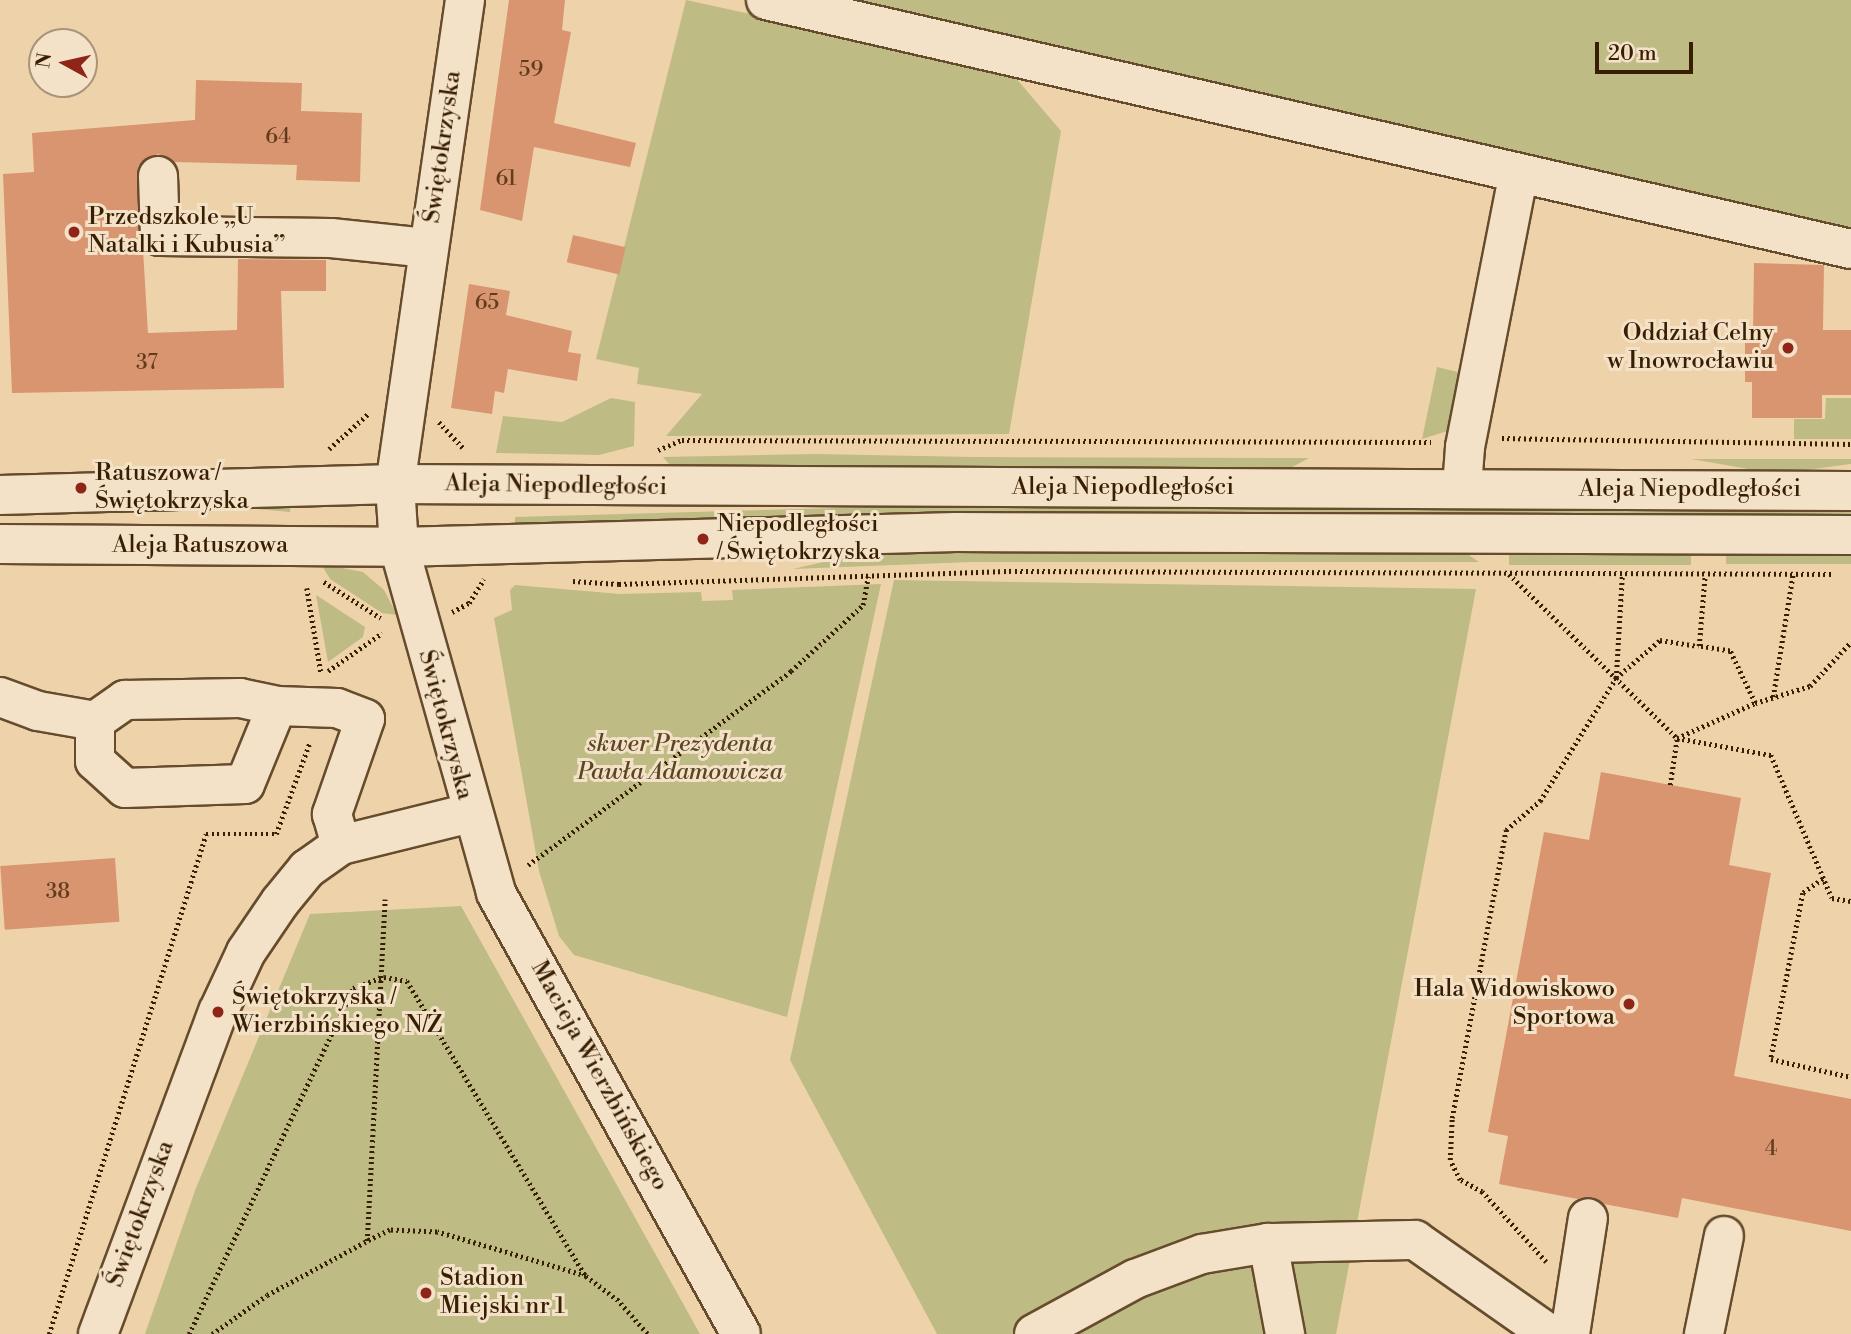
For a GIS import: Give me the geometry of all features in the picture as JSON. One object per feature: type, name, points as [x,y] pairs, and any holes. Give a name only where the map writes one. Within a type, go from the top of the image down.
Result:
[{"type":"street","name":"Świętokrzyska","points":[[98,1334],[218,1012],[246,952],[307,869],[341,845],[470,813],[399,547],[395,484],[464,0]]},
{"type":"street","points":[[766,0],[1518,177],[1851,249]]},
{"type":"street","points":[[158,176],[160,236],[331,238],[428,248]]},
{"type":"street","points":[[1462,488],[1467,438],[1518,177]]},
{"type":"street","points":[[0,495],[395,484]]},
{"type":"street","name":"Aleja Niepodległości","points":[[395,484],[1851,491]]},
{"type":"street","name":"Aleja Niepodległości","points":[[399,547],[956,532],[1851,535]]},
{"type":"street","name":"Aleja Ratuszowa","points":[[0,544],[399,547]]},
{"type":"street","points":[[0,697],[38,711],[95,721],[125,699],[240,698],[277,706],[322,692],[365,719],[332,814],[341,845]]},
{"type":"street","points":[[95,721],[95,761],[125,788],[245,784],[277,706]]},
{"type":"street","name":"Macieja Wierzbińskiego","points":[[470,813],[496,893],[741,1334]]},
{"type":"street","points":[[1570,1334],[1588,1217]]},
{"type":"street","points":[[1704,1334],[1724,1236]]},
{"type":"street","points":[[1034,1334],[1135,1279],[1202,1254],[1268,1243],[1415,1240],[1549,1334]]},
{"type":"street","points":[[1268,1243],[1285,1334]]},
{"type":"path","points":[[655,452],[682,440],[1416,444],[1467,438],[1851,444]]},
{"type":"path","points":[[568,580],[619,584],[868,576],[1622,576],[1839,573]]},
{"type":"path","points":[[1509,574],[1677,738],[1772,755],[1832,898],[1851,901]]},
{"type":"path","points":[[1773,697],[1793,574]]},
{"type":"path","points":[[1699,646],[1705,575]]},
{"type":"path","points":[[528,866],[791,671],[863,606],[868,576]]},
{"type":"path","points":[[1616,678],[1622,576]]},
{"type":"path","points":[[485,577],[494,577]]},
{"type":"path","points":[[49,1334],[206,834],[276,834],[322,692],[307,588]]},
{"type":"path","points":[[322,692],[382,633]]},
{"type":"path","points":[[1556,1274],[1482,1192],[1460,1180],[1450,1160],[1452,1118],[1506,830],[1540,801],[1616,678],[1660,640],[1730,651],[1755,703]]},
{"type":"path","points":[[1677,738],[1755,703],[1810,686],[1851,642]]},
{"type":"path","points":[[1670,785],[1677,738]]},
{"type":"path","points":[[1824,879],[1803,892],[1771,1059],[1851,1077]]},
{"type":"path","points":[[368,1241],[384,977],[385,899]]},
{"type":"path","points":[[189,1334],[353,988],[384,977],[407,981],[586,1276]]},
{"type":"path","points":[[212,1334],[267,1295],[390,1230],[437,1232],[586,1276],[617,1299],[648,1334]]},
{"type":"green space","points":[[686,0],[987,66],[1015,77],[1061,131],[1009,434],[666,436],[702,394],[637,384],[639,368],[596,359]]},
{"type":"green space","points":[[820,0],[1851,0],[1851,235]]},
{"type":"green space","points":[[1437,367],[1462,373],[1451,430],[1422,439]]},
{"type":"green space","points":[[611,398],[635,402],[634,446],[599,455],[496,453],[503,416],[562,422]]},
{"type":"green space","points":[[1826,398],[1851,398],[1851,439],[1794,439],[1794,419],[1825,419]]},
{"type":"green space","points":[[815,454],[1309,458],[1285,471],[673,469],[663,457]]},
{"type":"green space","points":[[1691,459],[1851,459],[1851,464],[1777,474]]},
{"type":"green space","points":[[1,476],[291,501],[290,512],[0,487]]},
{"type":"green space","points":[[981,504],[1851,509],[1851,518],[515,529],[515,517]]},
{"type":"green space","points":[[973,549],[1463,551],[1479,562],[971,562],[793,569],[858,554]]},
{"type":"green space","points":[[1509,551],[1691,551],[1691,565],[1509,565]]},
{"type":"green space","points":[[1726,553],[1851,553],[1851,564],[1726,564]]},
{"type":"green space","points":[[321,564],[363,572],[384,590],[397,615],[382,613],[330,579]]},
{"type":"green space","points":[[894,580],[1476,589],[1336,1334],[937,1334],[790,1060]]},
{"type":"green space","name":"skwer Prezydenta Pawła Adamowicza","points":[[881,584],[787,1017],[574,955],[559,936],[539,871],[494,618],[512,610],[510,590],[515,585],[620,594],[701,592],[702,601],[733,600],[732,590]]},
{"type":"green space","points":[[316,595],[365,627],[363,637],[328,662]]},
{"type":"green space","points":[[461,906],[700,1334],[145,1334],[196,1188],[310,914]]},
{"type":"building","points":[[509,0],[565,0],[562,30],[571,32],[554,123],[636,143],[630,167],[534,147],[522,221],[480,210]]},
{"type":"building","points":[[196,80],[302,83],[301,111],[362,113],[360,182],[296,180],[297,165],[174,162],[158,154],[138,166],[148,333],[237,330],[238,259],[326,260],[326,291],[281,291],[284,388],[12,393],[3,174],[34,172],[32,133],[195,120]]},
{"type":"building","points":[[573,235],[626,247],[619,274],[567,262]]},
{"type":"building","points":[[1754,263],[1824,265],[1823,330],[1851,330],[1851,395],[1822,395],[1822,418],[1752,418],[1752,382],[1745,382],[1745,331],[1753,332]]},
{"type":"building","points":[[469,284],[510,291],[506,315],[572,331],[568,352],[581,354],[577,381],[508,369],[504,393],[495,391],[492,414],[451,408]]},
{"type":"building","name":"Hala Widowiskowo Sportowa","points":[[1601,772],[1741,798],[1729,865],[1771,873],[1734,1076],[1851,1099],[1851,1231],[1682,1198],[1678,1218],[1604,1204],[1592,1197],[1578,1199],[1499,1184],[1508,1136],[1488,1132],[1544,832],[1589,840]]},
{"type":"building","points":[[115,858],[119,922],[5,930],[0,866]]},
{"type":"place","name":"Przedszkole „U Natalki i Kubusia”","points":[[74,232]]},
{"type":"place","name":"Oddział Celny w Inowrocławiu","points":[[1788,348]]},
{"type":"place","name":"Ratuszowa / Świętokrzyska","points":[[81,488]]},
{"type":"place","name":"Niepodległości / Świętokrzyska","points":[[703,539]]},
{"type":"place","name":"Hala Widowiskowo Sportowa","points":[[1629,1004]]},
{"type":"place","name":"Świętokrzyska / Wierzbińskiego N/Ż","points":[[218,1012]]},
{"type":"place","name":"Stadion Miejski nr 1","points":[[426,1293]]}]
